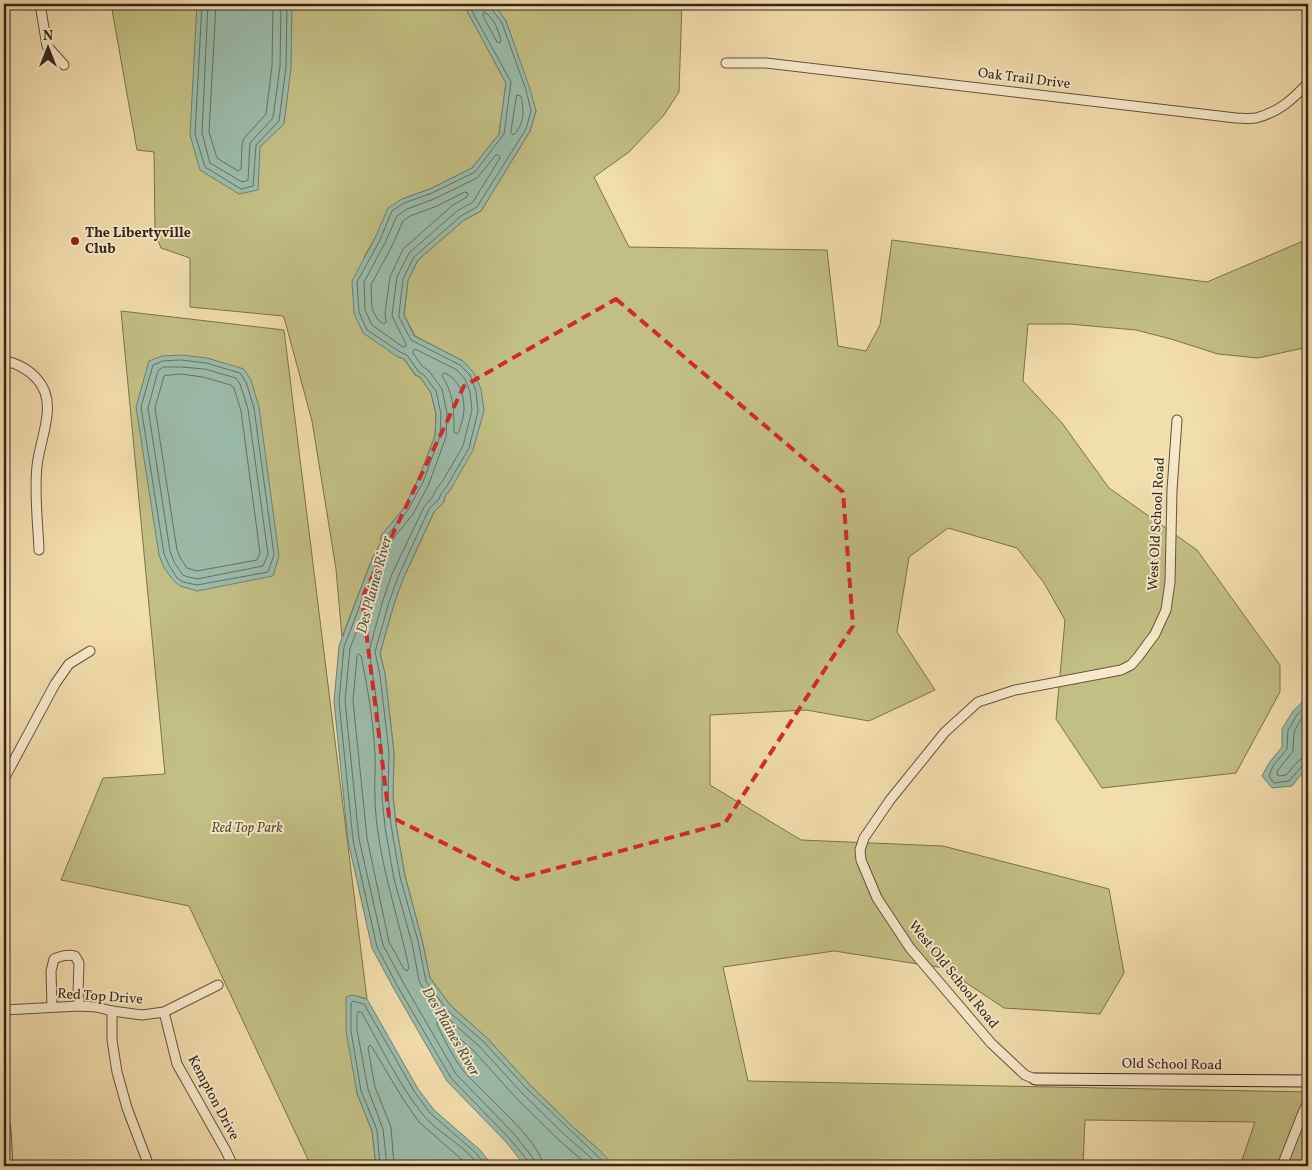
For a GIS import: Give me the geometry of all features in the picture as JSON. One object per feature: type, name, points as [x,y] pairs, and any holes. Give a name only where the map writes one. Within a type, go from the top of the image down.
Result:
[{"type":"street","points":[[40,4],[47,46],[64,66]]},
{"type":"street","name":"Oak Trail Drive","points":[[726,63],[766,63],[1236,118],[1254,118],[1274,112],[1290,102],[1308,83]]},
{"type":"street","points":[[4,360],[18,365],[32,374],[43,386],[47,398],[48,412],[36,467],[40,550]]},
{"type":"street","name":"West Old School Road","points":[[1035,1079],[1025,1075],[991,1043],[910,948],[877,898],[861,860],[860,850],[864,838],[890,800],[944,732],[978,702],[1015,690],[1121,670],[1131,664],[1138,656],[1154,634],[1166,610],[1170,582],[1172,490],[1177,420]]},
{"type":"street","points":[[4,779],[55,684],[69,664],[90,652]]},
{"type":"street","points":[[52,1007],[51,971],[54,959],[70,955],[75,956],[79,963],[79,1006]]},
{"type":"street","name":"Red Top Drive","points":[[4,1010],[79,1006],[142,1015],[164,1012],[218,985]]},
{"type":"street","points":[[112,1011],[112,1040],[117,1072],[127,1108],[149,1166]]},
{"type":"street","name":"Kempton Drive","points":[[164,1012],[177,1064],[233,1166]]},
{"type":"street","name":"Old School Road","points":[[1035,1079],[1308,1081]]},
{"type":"street","points":[[1282,1166],[1308,1102]]},
{"type":"street","points":[[4,1120],[8,1166]]},
{"type":"highlighted area","points":[[616,299],[843,492],[853,626],[725,823],[516,879],[389,816],[362,598],[464,386]]},
{"type":"green space","points":[[111,4],[462,4],[506,83],[499,134],[472,168],[430,189],[402,199],[364,257],[398,357],[404,359],[431,393],[436,414],[435,436],[418,480],[404,508],[381,536],[381,542],[372,559],[342,637],[336,569],[312,421],[285,321],[283,316],[190,307],[190,258],[161,248],[155,233],[154,152],[137,150]]},
{"type":"green space","points":[[494,4],[682,4],[679,92],[664,115],[629,152],[594,177],[629,247],[827,250],[838,346],[866,351],[880,325],[892,240],[1207,282],[1308,239],[1308,347],[1258,358],[1218,354],[1136,330],[1069,324],[1028,324],[1023,381],[1062,423],[1109,488],[1197,550],[1280,665],[1280,692],[1236,773],[1102,788],[1056,719],[1065,620],[1044,583],[1017,548],[948,528],[909,557],[897,632],[935,690],[869,721],[806,710],[710,715],[710,785],[801,840],[943,846],[1109,889],[1124,973],[1100,1014],[1004,1008],[944,968],[834,951],[723,967],[748,1081],[1308,1092],[1308,1166],[1240,1166],[1255,1122],[1085,1120],[1083,1166],[615,1166],[529,1084],[487,1038],[451,1006],[430,978],[405,876],[396,825],[393,796],[394,753],[385,674],[380,653],[403,579],[434,512],[444,502],[445,496],[451,489],[463,361],[415,336],[404,315],[408,280],[418,260],[464,220],[481,211],[530,131],[536,111],[506,21]]},
{"type":"green space","name":"Red Top Park","points":[[121,311],[284,330],[367,999],[352,995],[357,1093],[372,1131],[376,1166],[311,1166],[189,906],[61,880],[103,778],[165,774]]},
{"type":"water","points":[[197,4],[292,4],[291,68],[284,124],[260,147],[258,190],[239,194],[200,170],[190,135]]},
{"type":"water","name":"Des Plaines River","points":[[462,4],[494,4],[506,21],[536,111],[530,131],[481,211],[464,220],[418,260],[408,280],[404,315],[414,336],[463,361],[474,373],[481,389],[484,411],[473,450],[445,496],[444,502],[434,512],[403,579],[380,653],[385,674],[394,753],[393,796],[396,825],[405,876],[430,978],[451,1006],[487,1038],[529,1084],[615,1166],[525,1166],[507,1143],[447,1081],[372,948],[348,841],[334,701],[339,646],[372,559],[381,542],[381,536],[404,508],[418,480],[435,436],[436,414],[431,393],[404,359],[398,357],[363,333],[354,313],[352,281],[375,238],[388,208],[402,199],[430,189],[472,168],[499,134],[506,83]]},
{"type":"water","points":[[181,355],[207,358],[244,369],[251,380],[259,407],[279,556],[273,576],[197,591],[180,586],[164,568],[159,555],[136,407],[149,361],[162,356]]},
{"type":"water","points":[[1308,697],[1308,766],[1292,786],[1272,788],[1262,776],[1269,763],[1282,747],[1282,729],[1293,711]]},
{"type":"water","points":[[352,995],[367,999],[418,1089],[434,1110],[480,1150],[488,1160],[489,1166],[376,1166],[372,1131],[357,1093],[346,1031],[346,997]]},
{"type":"place","name":"The Libertyville Club","points":[[75,241]]}]
